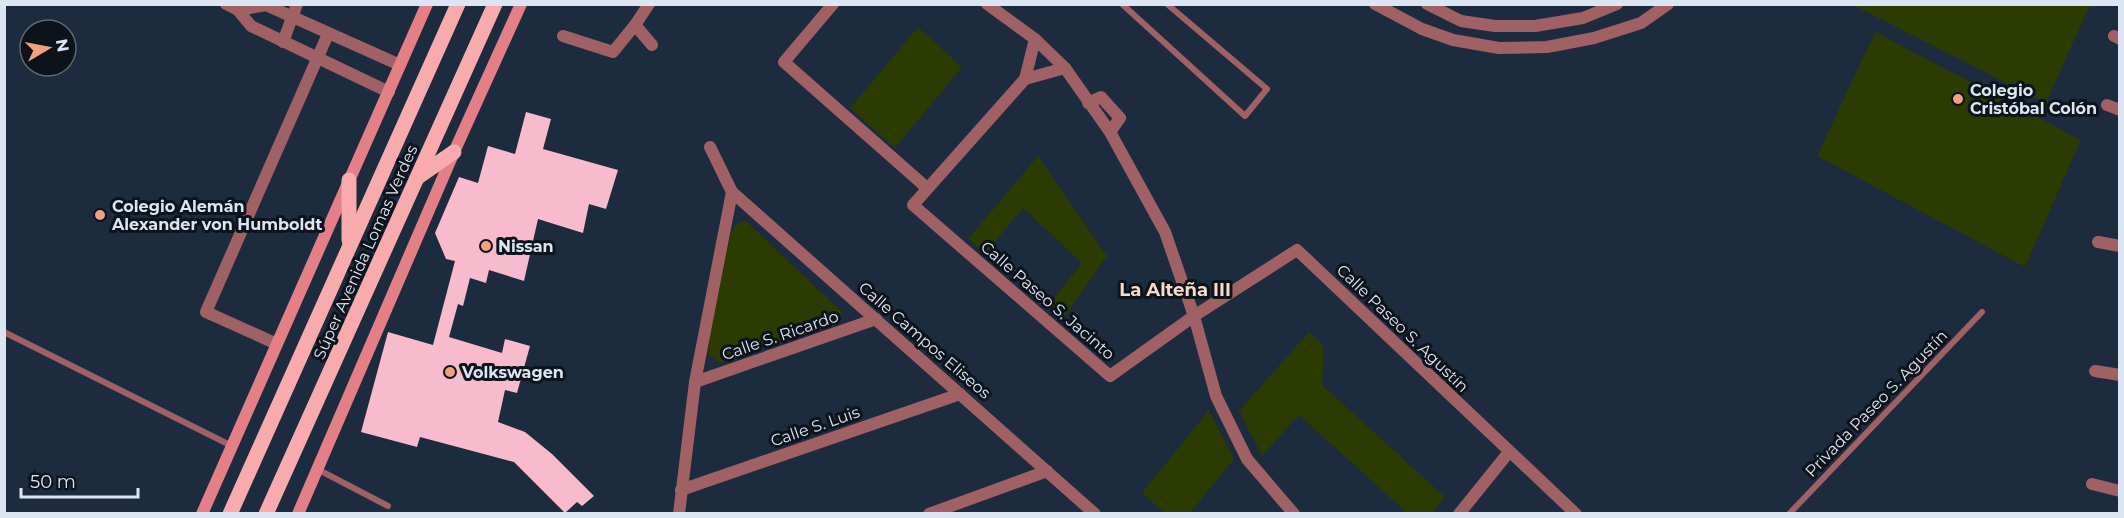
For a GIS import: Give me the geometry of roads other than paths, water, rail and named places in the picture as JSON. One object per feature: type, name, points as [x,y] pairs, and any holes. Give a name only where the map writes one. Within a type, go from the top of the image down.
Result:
[{"type":"main road","points":[[202,513],[427,4]]},
{"type":"main road","name":"Súper Avenida Lomas Verdes","points":[[230,513],[458,4]]},
{"type":"main road","name":"Súper Avenida Lomas Verdes","points":[[266,513],[495,4]]},
{"type":"main road","points":[[297,513],[521,4]]},
{"type":"main road","points":[[418,177],[454,152]]},
{"type":"main road","points":[[349,247],[350,180]]},
{"type":"street","points":[[226,4],[238,10],[252,26],[388,92]]},
{"type":"street","points":[[563,36],[613,52],[649,4]]},
{"type":"street","points":[[833,4],[784,62],[927,188],[1025,78],[1035,39]]},
{"type":"street","points":[[987,4],[1035,39],[1065,68],[1110,132],[1165,232],[1194,316],[1216,396],[1246,459],[1294,513]]},
{"type":"street","points":[[1376,4],[1422,29],[1499,48],[1547,47],[1594,38],[1641,23],[1668,4]]},
{"type":"street","points":[[1427,4],[1461,21],[1505,26],[1535,26],[1583,18],[1617,4]]},
{"type":"street","points":[[238,10],[266,5],[294,10],[328,34],[400,65]]},
{"type":"street","points":[[283,42],[294,10]]},
{"type":"street","points":[[635,25],[652,45]]},
{"type":"street","points":[[277,344],[206,312],[328,34]]},
{"type":"street","points":[[1025,78],[1065,68]]},
{"type":"street","points":[[2107,105],[2120,110]]},
{"type":"street","name":"Calle Campos Eliseos","points":[[710,147],[732,192],[1095,513]]},
{"type":"street","name":"Calle Paseo S. Jacinto","points":[[927,188],[913,205],[1110,376],[1194,316]]},
{"type":"street","points":[[679,513],[695,382],[732,192]]},
{"type":"street","points":[[2098,242],[2120,246]]},
{"type":"street","name":"Calle Paseo S. Agustín","points":[[1194,316],[1297,249],[1576,513]]},
{"type":"street","name":"Calle S. Ricardo","points":[[695,382],[876,319]]},
{"type":"street","points":[[2095,371],[2120,375]]},
{"type":"street","name":"Calle S. Luis","points":[[681,490],[960,394]]},
{"type":"street","points":[[1459,513],[1509,452]]},
{"type":"street","points":[[929,513],[1047,471]]},
{"type":"street","points":[[2092,484],[2120,491]]},
{"type":"lane","points":[[1122,4],[1245,116],[1268,89],[1167,4]]},
{"type":"lane","name":"Privada Paseo S. Agustín","points":[[1789,513],[1982,312]]},
{"type":"lane","points":[[4,332],[232,447]]},
{"type":"lane","points":[[317,469],[388,506]]},
{"type":"place","name":"Colegio Cristóbal Colón","points":[[1958,99]]},
{"type":"place","name":"Colegio Alemán Alexander von Humboldt","points":[[100,215]]},
{"type":"place","name":"Nissan","points":[[486,246]]},
{"type":"place","name":"Volkswagen","points":[[450,372]]},
{"type":"district","name":"La Alteña III","points":[[1175,290]]}]
